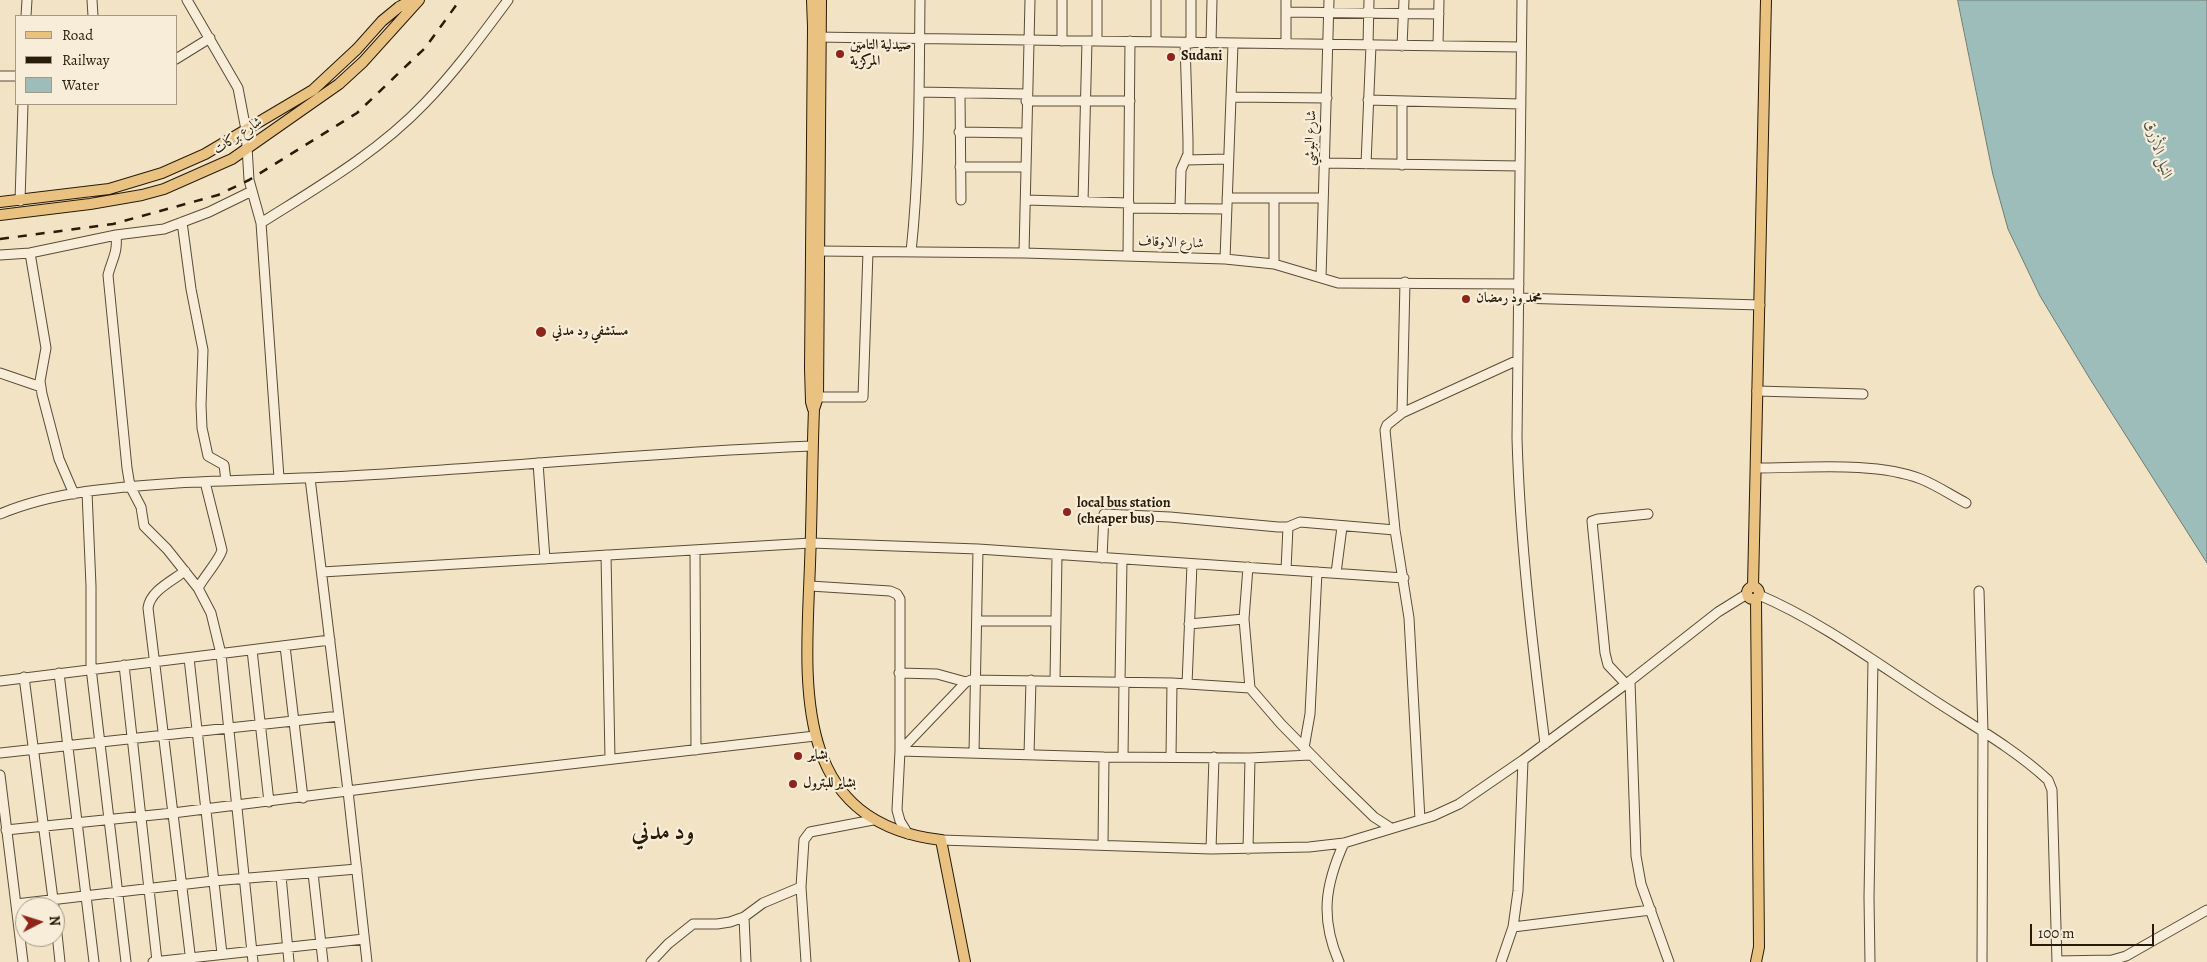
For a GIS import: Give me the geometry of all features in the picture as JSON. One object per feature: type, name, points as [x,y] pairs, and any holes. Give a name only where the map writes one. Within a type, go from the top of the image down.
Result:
[{"type":"main road","name":"شارع بركات","points":[[0,202],[20,201],[130,184],[162,173],[205,154],[313,90],[357,49],[382,21],[399,7],[412,0]]},
{"type":"main road","name":"شارع بركات","points":[[0,215],[90,204],[164,189],[232,159],[339,84],[363,62],[419,0]]},
{"type":"main road","points":[[812,0],[817,37]]},
{"type":"main road","points":[[821,0],[817,37],[814,410],[808,674],[814,736],[834,779],[852,801],[874,820],[908,834],[941,840],[965,962]]},
{"type":"main road","points":[[1756,962],[1759,947],[1754,594],[1766,0]]},
{"type":"main road","points":[[814,397],[818,251],[815,193]]},
{"type":"main road","points":[[1759,947],[1763,962]]},
{"type":"street","points":[[26,15],[27,0]]},
{"type":"street","points":[[92,0],[93,15]]},
{"type":"street","points":[[187,0],[238,88],[246,130],[247,161],[252,191],[261,223],[279,478]]},
{"type":"street","points":[[261,223],[359,160],[403,124],[442,84],[508,0]]},
{"type":"street","points":[[911,252],[916,203],[920,0]]},
{"type":"street","points":[[1024,253],[1026,200],[1025,133],[1030,41],[1030,0]]},
{"type":"street","points":[[1062,0],[1062,41]]},
{"type":"street","points":[[1097,41],[1098,0]]},
{"type":"street","points":[[1156,0],[1156,42]]},
{"type":"street","points":[[1180,209],[1181,170],[1186,160],[1188,140],[1188,43],[1191,0]]},
{"type":"street","points":[[1211,43],[1212,0]]},
{"type":"street","points":[[1286,0],[1286,44]]},
{"type":"street","name":"شارع البوشي","points":[[1321,278],[1329,0]]},
{"type":"street","points":[[1366,164],[1369,0]]},
{"type":"street","points":[[1402,46],[1404,0]]},
{"type":"street","points":[[1438,46],[1439,0]]},
{"type":"street","points":[[1522,0],[1517,438],[1519,506],[1526,596],[1545,744]]},
{"type":"street","points":[[1286,12],[1439,14]]},
{"type":"street","points":[[817,37],[919,40],[1521,47]]},
{"type":"street","points":[[178,58],[210,38]]},
{"type":"street","points":[[1083,202],[1087,41]]},
{"type":"street","points":[[1128,255],[1130,41]]},
{"type":"street","points":[[1224,259],[1233,44]]},
{"type":"street","points":[[0,76],[15,76]]},
{"type":"street","points":[[919,92],[1085,101],[1130,101]]},
{"type":"street","points":[[960,94],[961,200]]},
{"type":"street","points":[[1231,97],[1327,98]]},
{"type":"street","points":[[1368,100],[1521,104]]},
{"type":"street","points":[[1402,101],[1402,165]]},
{"type":"street","points":[[20,201],[23,105]]},
{"type":"street","points":[[959,132],[1025,133]]},
{"type":"street","points":[[1186,160],[1228,159]]},
{"type":"street","points":[[1324,163],[1520,166]]},
{"type":"street","points":[[960,167],[1026,167]]},
{"type":"street","points":[[0,255],[30,253],[116,235],[158,230],[209,212],[252,191]]},
{"type":"street","points":[[1227,198],[1323,198]]},
{"type":"street","points":[[1274,198],[1274,264]]},
{"type":"street","points":[[1026,200],[1180,209],[1226,209]]},
{"type":"street","points":[[182,222],[191,290],[203,350],[202,428],[208,456],[224,465],[226,481]]},
{"type":"street","points":[[116,235],[116,256],[108,275],[121,418],[130,486],[138,501],[144,526],[186,571],[198,588],[211,613],[220,654],[253,962]]},
{"type":"street","name":"شارع الاوقاف","points":[[818,251],[1128,255],[1224,259],[1274,264],[1338,283],[1519,284]]},
{"type":"street","points":[[814,397],[861,398],[864,395],[868,252]]},
{"type":"street","points":[[30,253],[46,348],[40,387],[60,459],[74,494]]},
{"type":"street","points":[[1402,413],[1405,282]]},
{"type":"street","points":[[1518,298],[1760,305]]},
{"type":"street","points":[[1420,820],[1412,664],[1404,578],[1394,530],[1385,430],[1387,424],[1402,413],[1518,360]]},
{"type":"street","points":[[0,373],[40,387]]},
{"type":"street","points":[[1758,391],[1863,394]]},
{"type":"street","points":[[0,514],[41,501],[130,486],[310,478],[538,463],[664,452],[812,446]]},
{"type":"street","points":[[538,463],[545,559]]},
{"type":"street","points":[[1756,468],[1864,468],[1895,471],[1922,479],[1966,503]]},
{"type":"street","points":[[310,478],[367,962]]},
{"type":"street","points":[[198,588],[205,574],[220,556],[222,550],[206,482]]},
{"type":"street","points":[[87,492],[91,586],[91,668],[126,962]]},
{"type":"street","points":[[1102,558],[1104,514],[1170,517],[1288,527],[1300,522],[1394,530]]},
{"type":"street","points":[[1648,514],[1592,521],[1605,653],[1608,664],[1628,682],[1636,856],[1641,884],[1669,962]]},
{"type":"street","points":[[1336,573],[1342,526]]},
{"type":"street","points":[[1286,570],[1288,527]]},
{"type":"street","points":[[322,572],[811,543],[978,549],[1404,578]]},
{"type":"street","points":[[974,753],[978,549]]},
{"type":"street","points":[[695,550],[696,750]]},
{"type":"street","points":[[606,555],[610,759]]},
{"type":"street","points":[[1055,680],[1057,555]]},
{"type":"street","points":[[1122,559],[1123,757]]},
{"type":"street","points":[[1187,684],[1192,564]]},
{"type":"street","points":[[1248,567],[1244,619],[1250,688],[1307,751],[1374,817],[1391,828]]},
{"type":"street","points":[[186,571],[153,595],[149,601],[148,608],[191,960]]},
{"type":"street","points":[[1307,751],[1317,572]]},
{"type":"street","points":[[810,586],[897,594],[900,600],[900,751],[896,791],[897,810],[900,821],[908,834]]},
{"type":"street","points":[[1979,591],[1983,732],[1982,962]]},
{"type":"street","points":[[941,840],[1211,849],[1316,847],[1344,843],[1446,812],[1545,744],[1718,612],[1754,594],[1780,604],[1873,660],[1983,732],[2048,780],[2052,790],[2057,961],[2112,960],[2126,956],[2207,910]]},
{"type":"street","points":[[1189,624],[1244,619]]},
{"type":"street","points":[[978,621],[1056,621]]},
{"type":"street","points":[[0,681],[91,668],[330,640]]},
{"type":"street","points":[[285,646],[303,798]]},
{"type":"street","points":[[252,650],[262,724],[269,802]]},
{"type":"street","points":[[189,658],[204,809],[222,954]]},
{"type":"street","points":[[1870,962],[1869,898],[1873,660]]},
{"type":"street","points":[[124,665],[158,961]]},
{"type":"street","points":[[59,673],[94,962]]},
{"type":"street","points":[[899,673],[937,674],[966,682]]},
{"type":"street","points":[[24,677],[53,897]]},
{"type":"street","points":[[900,751],[966,682],[976,679],[1172,683],[1250,688]]},
{"type":"street","points":[[1029,755],[1031,680]]},
{"type":"street","points":[[1171,757],[1172,683]]},
{"type":"street","points":[[0,753],[339,716]]},
{"type":"street","points":[[6,830],[237,806],[610,759],[814,736]]},
{"type":"street","points":[[900,751],[1104,757],[1250,758],[1307,751]]},
{"type":"street","points":[[1103,845],[1104,757]]},
{"type":"street","points":[[1211,849],[1214,757]]},
{"type":"street","points":[[1248,849],[1250,758]]},
{"type":"street","points":[[1501,962],[1513,927],[1518,890],[1523,760]]},
{"type":"street","points":[[0,775],[15,897]]},
{"type":"street","points":[[806,962],[801,887],[804,840],[806,835],[810,832],[874,820]]},
{"type":"street","points":[[1339,962],[1333,948],[1326,908],[1334,866],[1344,843]]},
{"type":"street","points":[[65,901],[87,896],[213,881],[357,869]]},
{"type":"street","points":[[313,873],[324,962]]},
{"type":"street","points":[[281,876],[289,962]]},
{"type":"street","points":[[651,962],[668,944],[693,924],[724,923],[744,917],[760,905],[801,887]]},
{"type":"street","points":[[1513,927],[1651,910]]},
{"type":"street","points":[[744,917],[746,962]]},
{"type":"street","points":[[152,962],[191,960],[222,954],[364,939]]},
{"type":"street","points":[[21,947],[23,962]]},
{"type":"street","points":[[58,947],[60,962]]},
{"type":"water","name":"النيل الأزرق","points":[[1958,0],[2207,0],[2207,563],[2090,379],[2040,296],[2008,229],[1993,175]]},
{"type":"railway","points":[[0,239],[113,224],[218,195],[249,180],[357,113],[425,48],[460,0]]},
{"type":"place","name":"صيدلية التامين المركزية","points":[[840,54]]},
{"type":"place","name":"Sudani","points":[[1171,57]]},
{"type":"place","name":"محمد ود رمضان","points":[[1466,299]]},
{"type":"place","name":"مستشفي ود مدني","points":[[541,332]]},
{"type":"place","name":"local bus station (cheaper bus)","points":[[1067,512]]},
{"type":"place","name":"بشاير","points":[[798,756]]},
{"type":"place","name":"بشاير للبترول","points":[[793,784]]},
{"type":"district","name":"ود مدني","points":[[663,833]]}]
